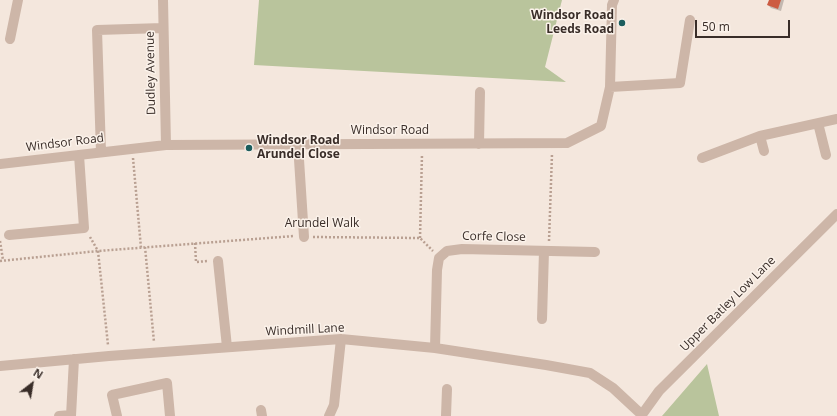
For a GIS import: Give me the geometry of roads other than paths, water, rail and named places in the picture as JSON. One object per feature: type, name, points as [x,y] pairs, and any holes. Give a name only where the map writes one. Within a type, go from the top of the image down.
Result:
[{"type":"street","points":[[10,39],[18,0]]},
{"type":"street","name":"Dudley Avenue","points":[[163,0],[166,145]]},
{"type":"street","name":"Windsor Road","points":[[0,164],[166,145],[567,143],[601,126],[610,87],[612,5],[614,0]]},
{"type":"street","points":[[610,87],[680,83],[690,20]]},
{"type":"street","points":[[101,152],[98,30],[163,28]]},
{"type":"street","points":[[479,144],[480,92]]},
{"type":"street","points":[[702,158],[760,136],[837,119]]},
{"type":"street","points":[[818,123],[826,155]]},
{"type":"street","points":[[760,136],[764,151]]},
{"type":"street","points":[[298,144],[304,236]]},
{"type":"street","points":[[4,237],[84,228],[79,155]]},
{"type":"street","name":"Upper Batley Low Lane","points":[[642,416],[659,391],[837,214]]},
{"type":"street","name":"Corfe Close","points":[[436,348],[437,270],[439,258],[447,251],[462,249],[595,252]]},
{"type":"street","points":[[542,319],[546,251]]},
{"type":"street","points":[[218,261],[227,347]]},
{"type":"street","points":[[329,416],[334,405],[341,339]]},
{"type":"street","name":"Windmill Lane","points":[[0,366],[155,352],[341,339],[436,348],[590,373],[614,388],[642,416]]},
{"type":"street","points":[[59,416],[71,415],[74,359]]},
{"type":"street","points":[[116,416],[112,395],[167,383],[170,416]]},
{"type":"street","points":[[446,416],[447,389]]},
{"type":"place","name":"Windsor Road Leeds Road","points":[[622,23]]},
{"type":"place","name":"Windsor Road Arundel Close","points":[[249,148]]}]
